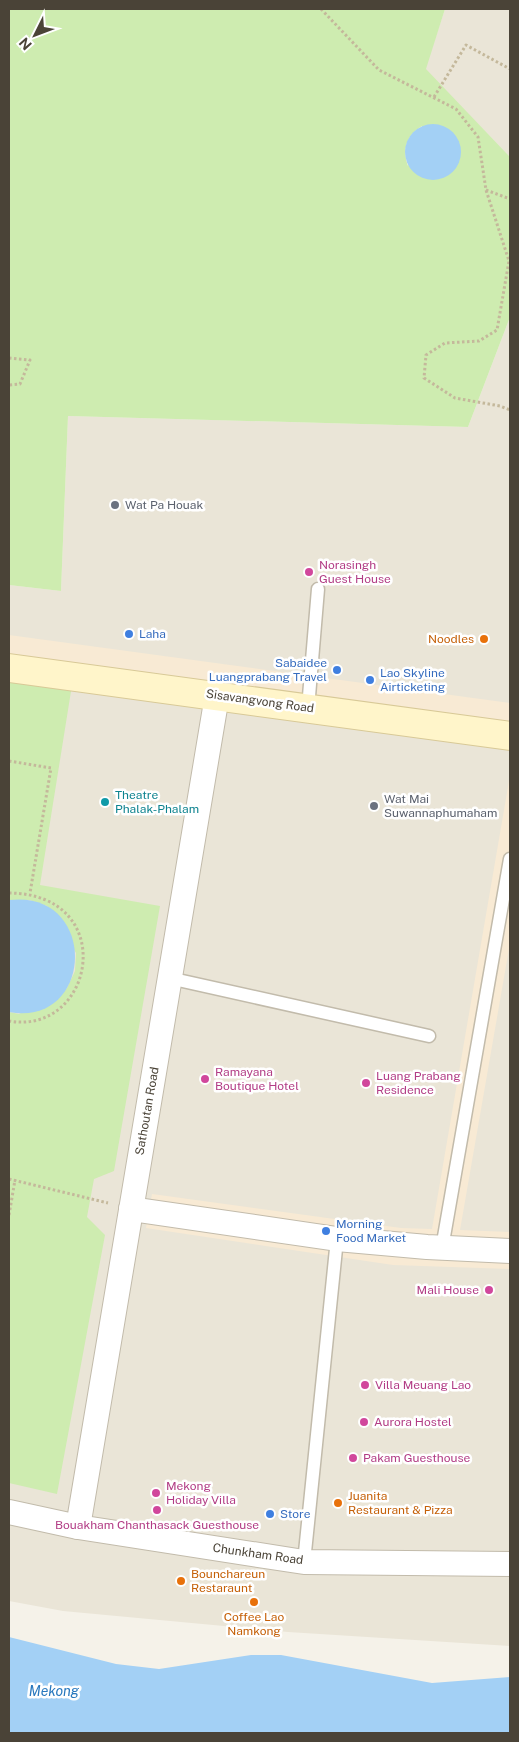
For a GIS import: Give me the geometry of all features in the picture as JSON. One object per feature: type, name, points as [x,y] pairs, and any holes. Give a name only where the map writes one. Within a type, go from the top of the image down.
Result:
[{"type":"main road","name":"Sisavangvong Road","points":[[9,668],[510,736]]},
{"type":"street","name":"Sathoutan Road","points":[[78,1527],[216,696]]},
{"type":"street","points":[[130,1209],[337,1239],[442,1248],[510,1251]]},
{"type":"street","name":"Chunkham Road","points":[[9,1512],[78,1527],[304,1562],[510,1564]]},
{"type":"lane","points":[[308,708],[318,589]]},
{"type":"lane","points":[[442,1248],[510,859]]},
{"type":"lane","points":[[169,978],[429,1036]]},
{"type":"lane","points":[[304,1562],[337,1239]]},
{"type":"path","points":[[321,9],[379,70],[456,109],[478,137],[486,190],[509,261],[497,330],[479,341],[445,343],[426,355],[424,378],[455,398],[500,406],[510,410]]},
{"type":"path","points":[[434,97],[466,46],[510,69]]},
{"type":"path","points":[[486,190],[510,200]]},
{"type":"path","points":[[9,358],[30,360],[20,384],[9,385]]},
{"type":"path","points":[[9,761],[52,768],[30,893]]},
{"type":"path","points":[[9,893],[30,893],[50,900],[67,914],[79,932],[84,953],[82,974],[73,994],[58,1009],[40,1019],[18,1023],[9,1021]]},
{"type":"path","points":[[9,1179],[130,1209]]},
{"type":"path","points":[[9,1215],[15,1180]]},
{"type":"shaded area","points":[[445,9],[510,9],[510,157],[425,69]]},
{"type":"shaded area","points":[[510,317],[510,1646],[288,1632],[63,1611],[9,1601],[9,585],[61,591],[68,416],[468,427]]},
{"type":"shaded area","points":[[9,635],[510,703],[510,746],[9,676]]},
{"type":"shaded area","points":[[510,775],[510,943],[460,1230],[510,1232],[510,1269],[393,1265],[146,1228],[152,1194],[401,1228],[432,1229]]},
{"type":"green space","points":[[9,9],[445,9],[426,69],[510,157],[510,317],[468,427],[68,416],[61,591],[9,585]],"holes":[[[422,126],[408,166],[405,154],[407,143],[412,134]]]},
{"type":"green space","points":[[9,676],[72,685],[40,885],[160,906],[114,1171],[94,1179],[87,1217],[105,1235],[57,1494],[9,1483],[9,1012],[19,1014],[67,988],[75,971],[76,953],[47,906],[29,900],[9,900]]},
{"type":"water","points":[[433,124],[444,126],[453,132],[459,141],[461,152],[459,163],[453,172],[444,178],[433,180],[422,178],[413,172],[407,163],[405,152],[407,141],[413,132],[422,126]]},
{"type":"water","points":[[9,900],[38,902],[59,915],[71,935],[75,958],[71,981],[58,1000],[37,1011],[9,1012]]},
{"type":"water","name":"Mekong","points":[[9,1637],[116,1664],[159,1669],[251,1655],[281,1655],[432,1683],[510,1677],[510,1733],[9,1733]]},
{"type":"place","name":"Wat Pa Houak","points":[[115,505]]},
{"type":"place","name":"Norasingh Guest House","points":[[309,572]]},
{"type":"place","name":"Laha","points":[[129,634]]},
{"type":"place","name":"Noodles","points":[[484,639]]},
{"type":"place","name":"Sabaidee Luangprabang Travel","points":[[337,670]]},
{"type":"place","name":"Lao Skyline Airticketing","points":[[370,680]]},
{"type":"place","name":"Theatre Phalak-Phalam","points":[[105,802]]},
{"type":"place","name":"Wat Mai Suwannaphumaham","points":[[374,806]]},
{"type":"place","name":"Ramayana Boutique Hotel","points":[[205,1079]]},
{"type":"place","name":"Luang Prabang Residence","points":[[366,1083]]},
{"type":"place","name":"Morning Food Market","points":[[326,1231]]},
{"type":"place","name":"Mali House","points":[[489,1290]]},
{"type":"place","name":"Villa Meuang Lao","points":[[365,1385]]},
{"type":"place","name":"Aurora Hostel","points":[[364,1422]]},
{"type":"place","name":"Pakam Guesthouse","points":[[353,1458]]},
{"type":"place","name":"Mekong Holiday Villa","points":[[156,1493]]},
{"type":"place","name":"Juanita Restaurant & Pizza","points":[[338,1503]]},
{"type":"place","name":"Bouakham Chanthasack Guesthouse","points":[[157,1510]]},
{"type":"place","name":"Store","points":[[270,1514]]},
{"type":"place","name":"Bounchareun Restaraunt","points":[[181,1581]]},
{"type":"place","name":"Coffee Lao Namkong","points":[[254,1602]]}]
